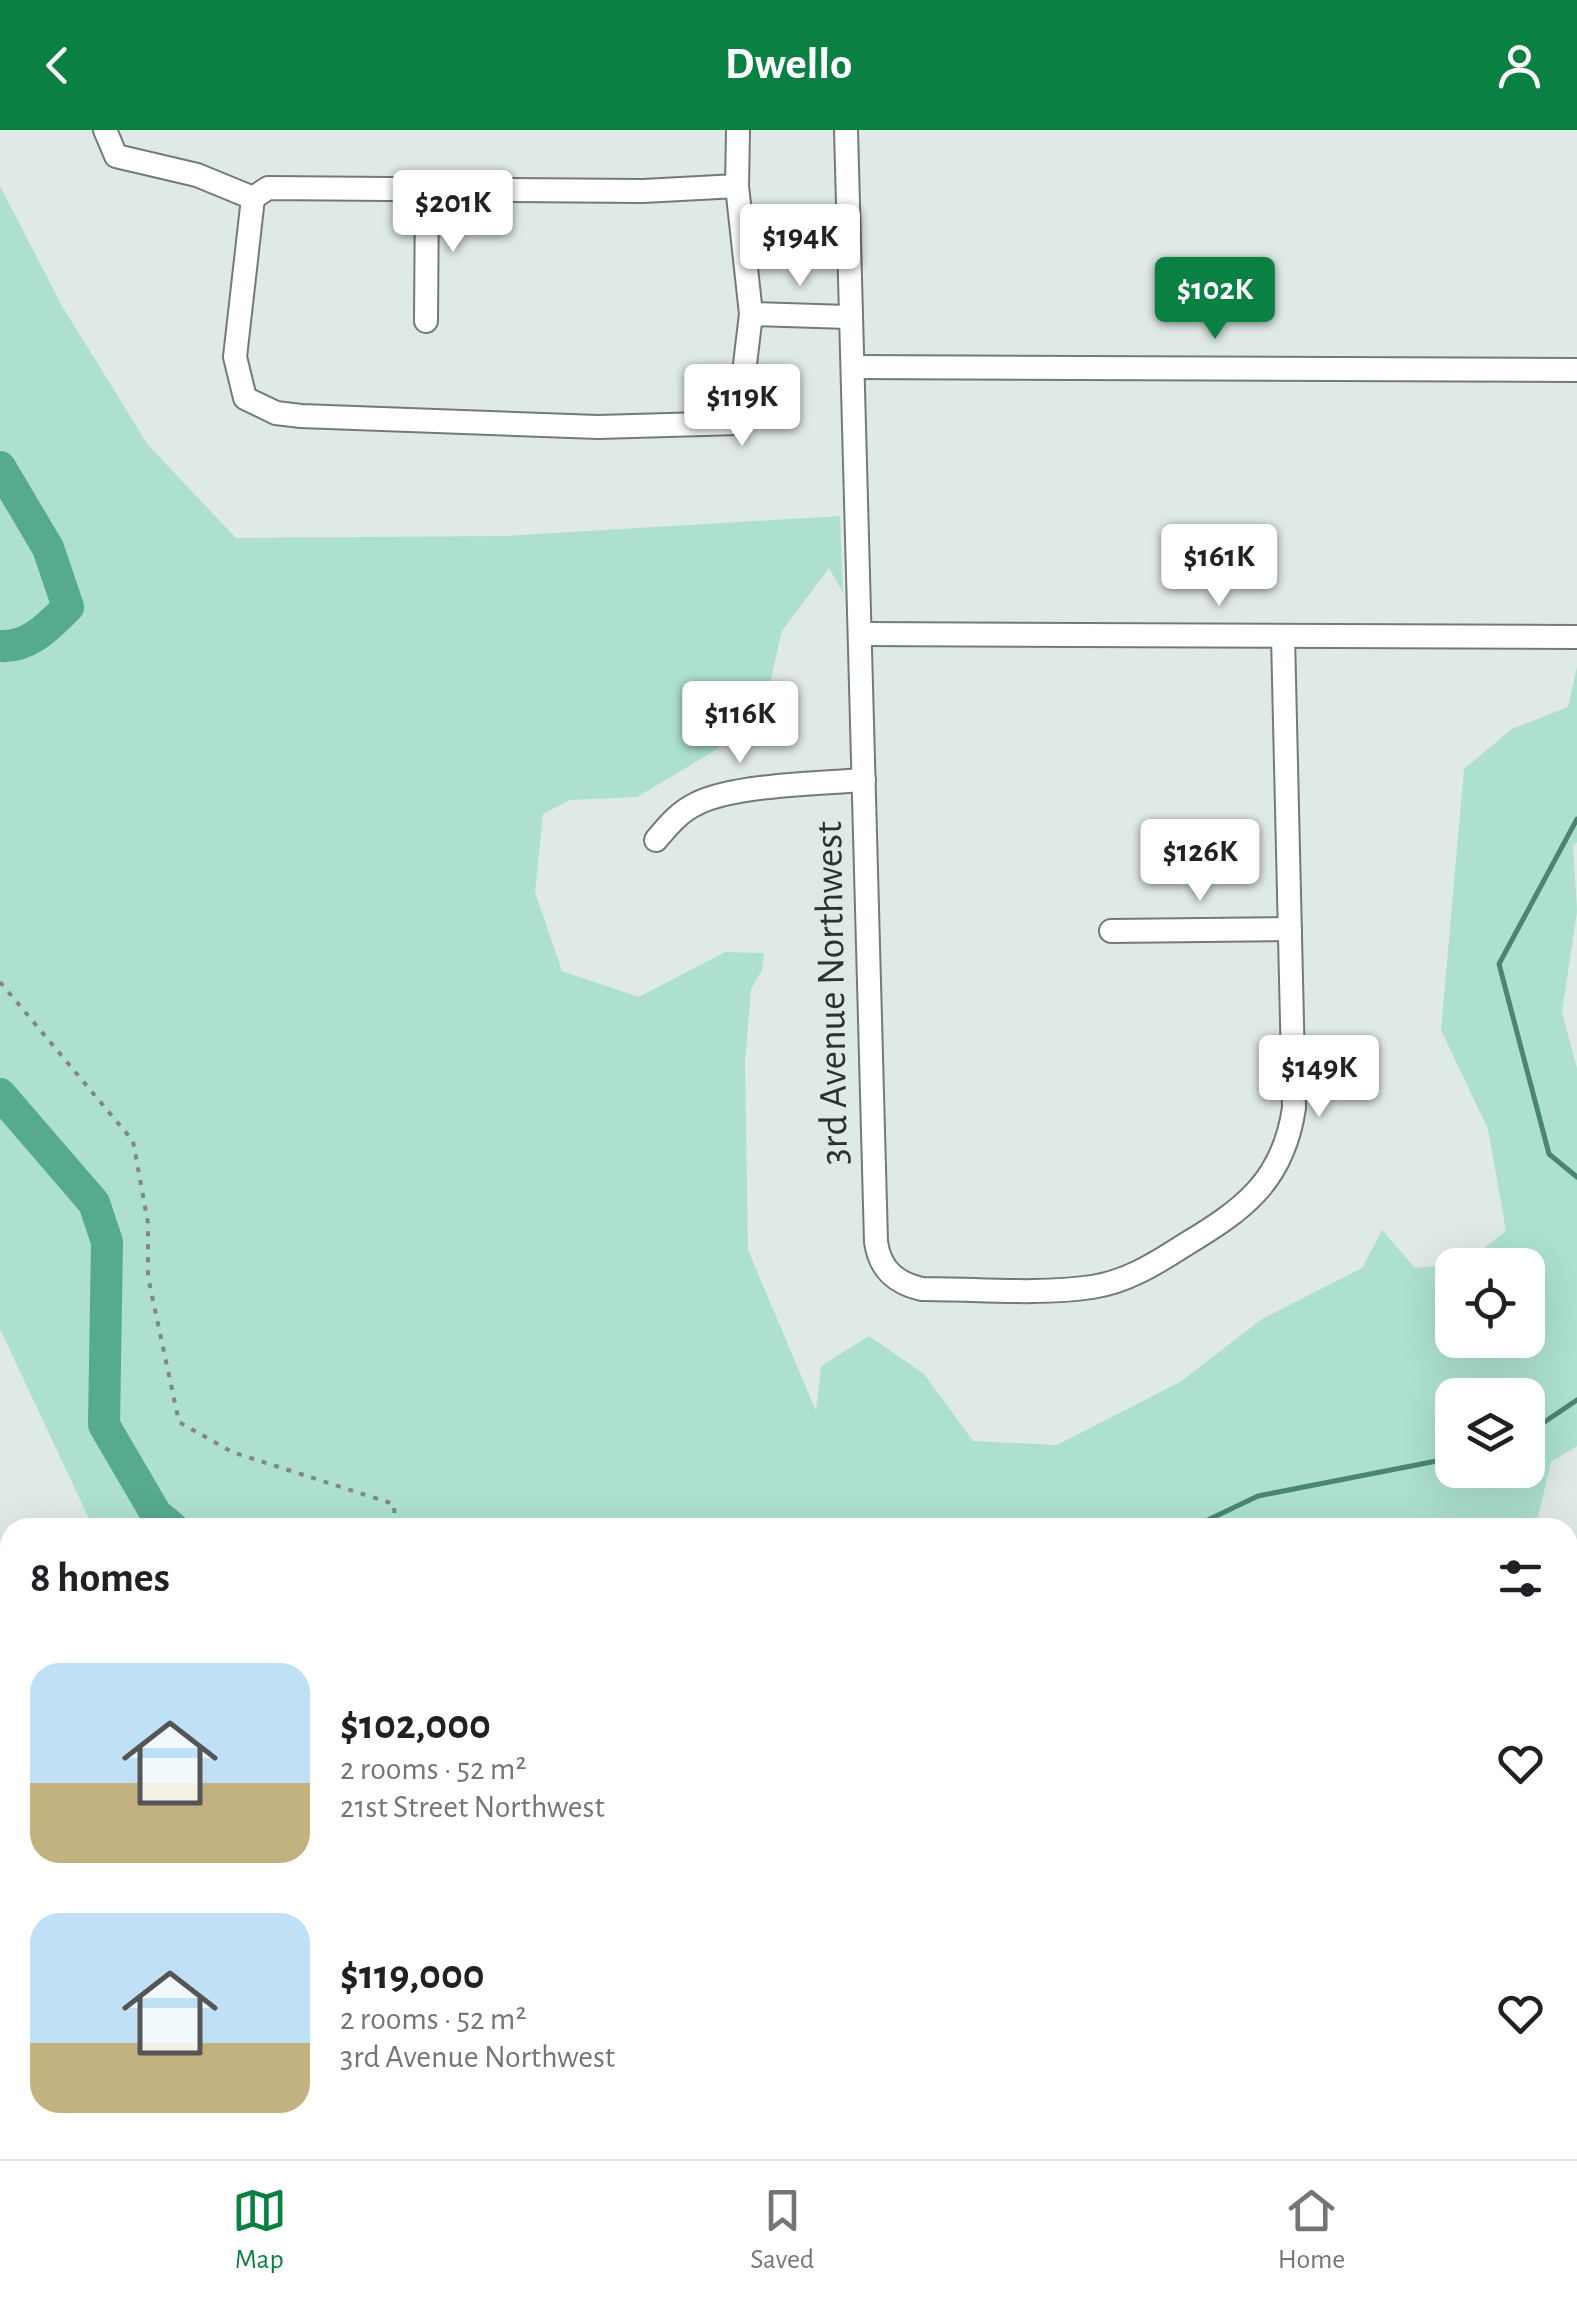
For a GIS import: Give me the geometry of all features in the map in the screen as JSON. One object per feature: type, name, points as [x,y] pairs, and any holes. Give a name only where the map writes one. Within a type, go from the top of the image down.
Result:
[{"type":"street","points":[[104,130],[116,156],[197,174],[253,198]]},
{"type":"street","points":[[737,186],[658,191],[268,188],[253,198],[235,356],[245,398],[276,414],[598,427],[738,423],[750,314],[737,186],[738,130]]},
{"type":"street","name":"3rd Avenue Northwest","points":[[846,130],[848,317],[853,367],[876,1242],[882,1265],[904,1285],[922,1289],[1064,1289],[1118,1281],[1145,1270],[1232,1216],[1267,1181],[1283,1152],[1294,1108],[1290,929]]},
{"type":"street","points":[[426,322],[427,188]]},
{"type":"street","points":[[750,314],[848,317]]},
{"type":"street","points":[[853,367],[1577,370]]},
{"type":"street","points":[[861,634],[1577,637]]},
{"type":"street","points":[[1111,931],[1290,929],[1282,636]]},
{"type":"street","points":[[656,840],[674,819],[697,803],[774,788],[864,780]]},
{"type":"path","points":[[0,982],[133,1141],[148,1223],[148,1277],[179,1422],[232,1452],[394,1504],[395,1518]]},
{"type":"green space","points":[[0,186],[62,306],[148,445],[236,538],[505,536],[840,516],[843,593],[829,568],[782,631],[763,712],[711,753],[637,797],[570,800],[543,814],[535,892],[562,971],[639,997],[725,952],[764,953],[762,970],[751,989],[745,1062],[748,1250],[816,1411],[821,1366],[869,1336],[924,1374],[973,1441],[1057,1445],[1180,1382],[1262,1319],[1362,1268],[1382,1230],[1415,1268],[1435,1266],[1435,1358],[1545,1358],[1545,1248],[1484,1248],[1506,1231],[1488,1129],[1441,1030],[1464,769],[1512,729],[1568,707],[1577,667],[1577,842],[1573,846],[1577,911],[1562,1012],[1577,1068],[1577,1446],[1551,1462],[1545,1487],[1545,1378],[1435,1378],[1435,1488],[1545,1488],[1538,1518],[89,1518],[0,1329]]},
{"type":"waterway","points":[[0,467],[48,548],[68,607],[29,640],[0,646]]},
{"type":"waterway","points":[[1577,819],[1499,964],[1549,1154],[1577,1177]]},
{"type":"waterway","points":[[0,1094],[94,1203],[107,1242],[104,1425],[161,1518]]},
{"type":"waterway","points":[[1545,1422],[1577,1400]]},
{"type":"waterway","points":[[1212,1518],[1258,1496],[1435,1461]]}]
